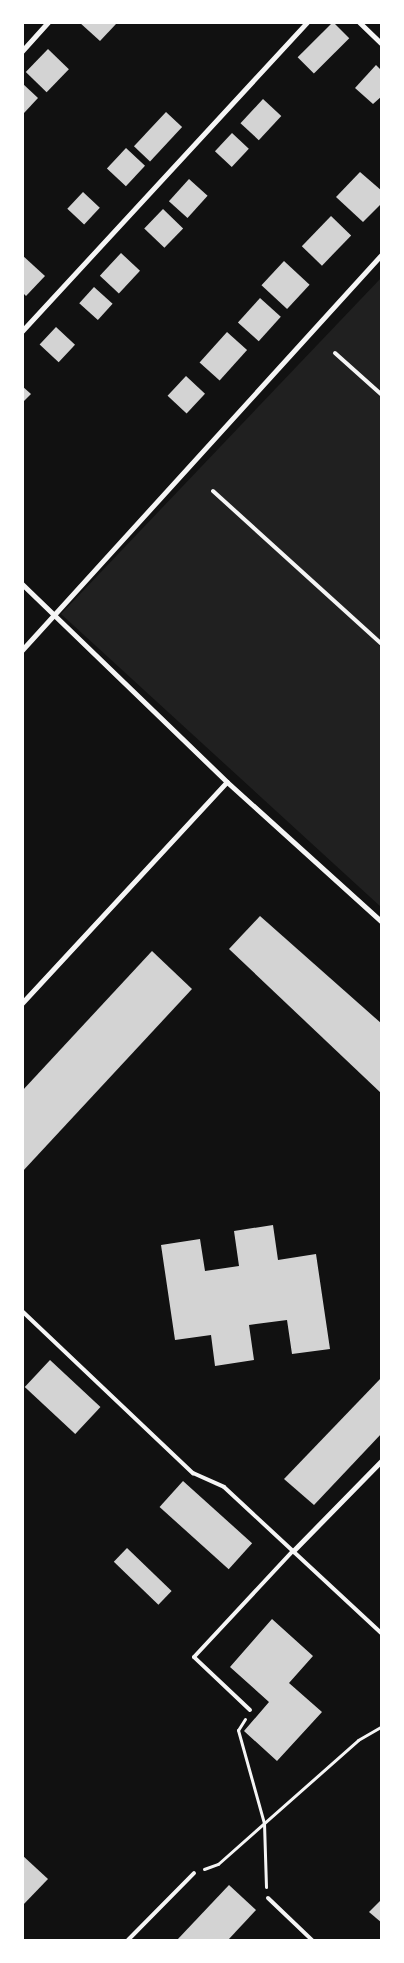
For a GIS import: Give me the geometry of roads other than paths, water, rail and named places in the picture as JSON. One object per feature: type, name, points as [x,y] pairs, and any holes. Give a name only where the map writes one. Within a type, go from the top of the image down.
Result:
[{"type":"street","points":[[22,51],[48,22]]},
{"type":"street","points":[[22,331],[307,22]]},
{"type":"street","points":[[359,22],[382,44]]},
{"type":"street","points":[[22,650],[382,254]]},
{"type":"street","points":[[22,584],[57,613],[227,782],[382,922]]},
{"type":"street","points":[[22,1003],[227,782]]},
{"type":"street","points":[[293,1551],[382,1460]]},
{"type":"lane","points":[[335,352],[382,395]]},
{"type":"lane","points":[[212,491],[382,644]]},
{"type":"lane","points":[[22,1311],[193,1473],[224,1487],[382,1634]]},
{"type":"lane","points":[[250,1710],[194,1657],[293,1551]]},
{"type":"lane","points":[[128,1940],[194,1873]]},
{"type":"lane","points":[[268,1898],[312,1940]]}]
